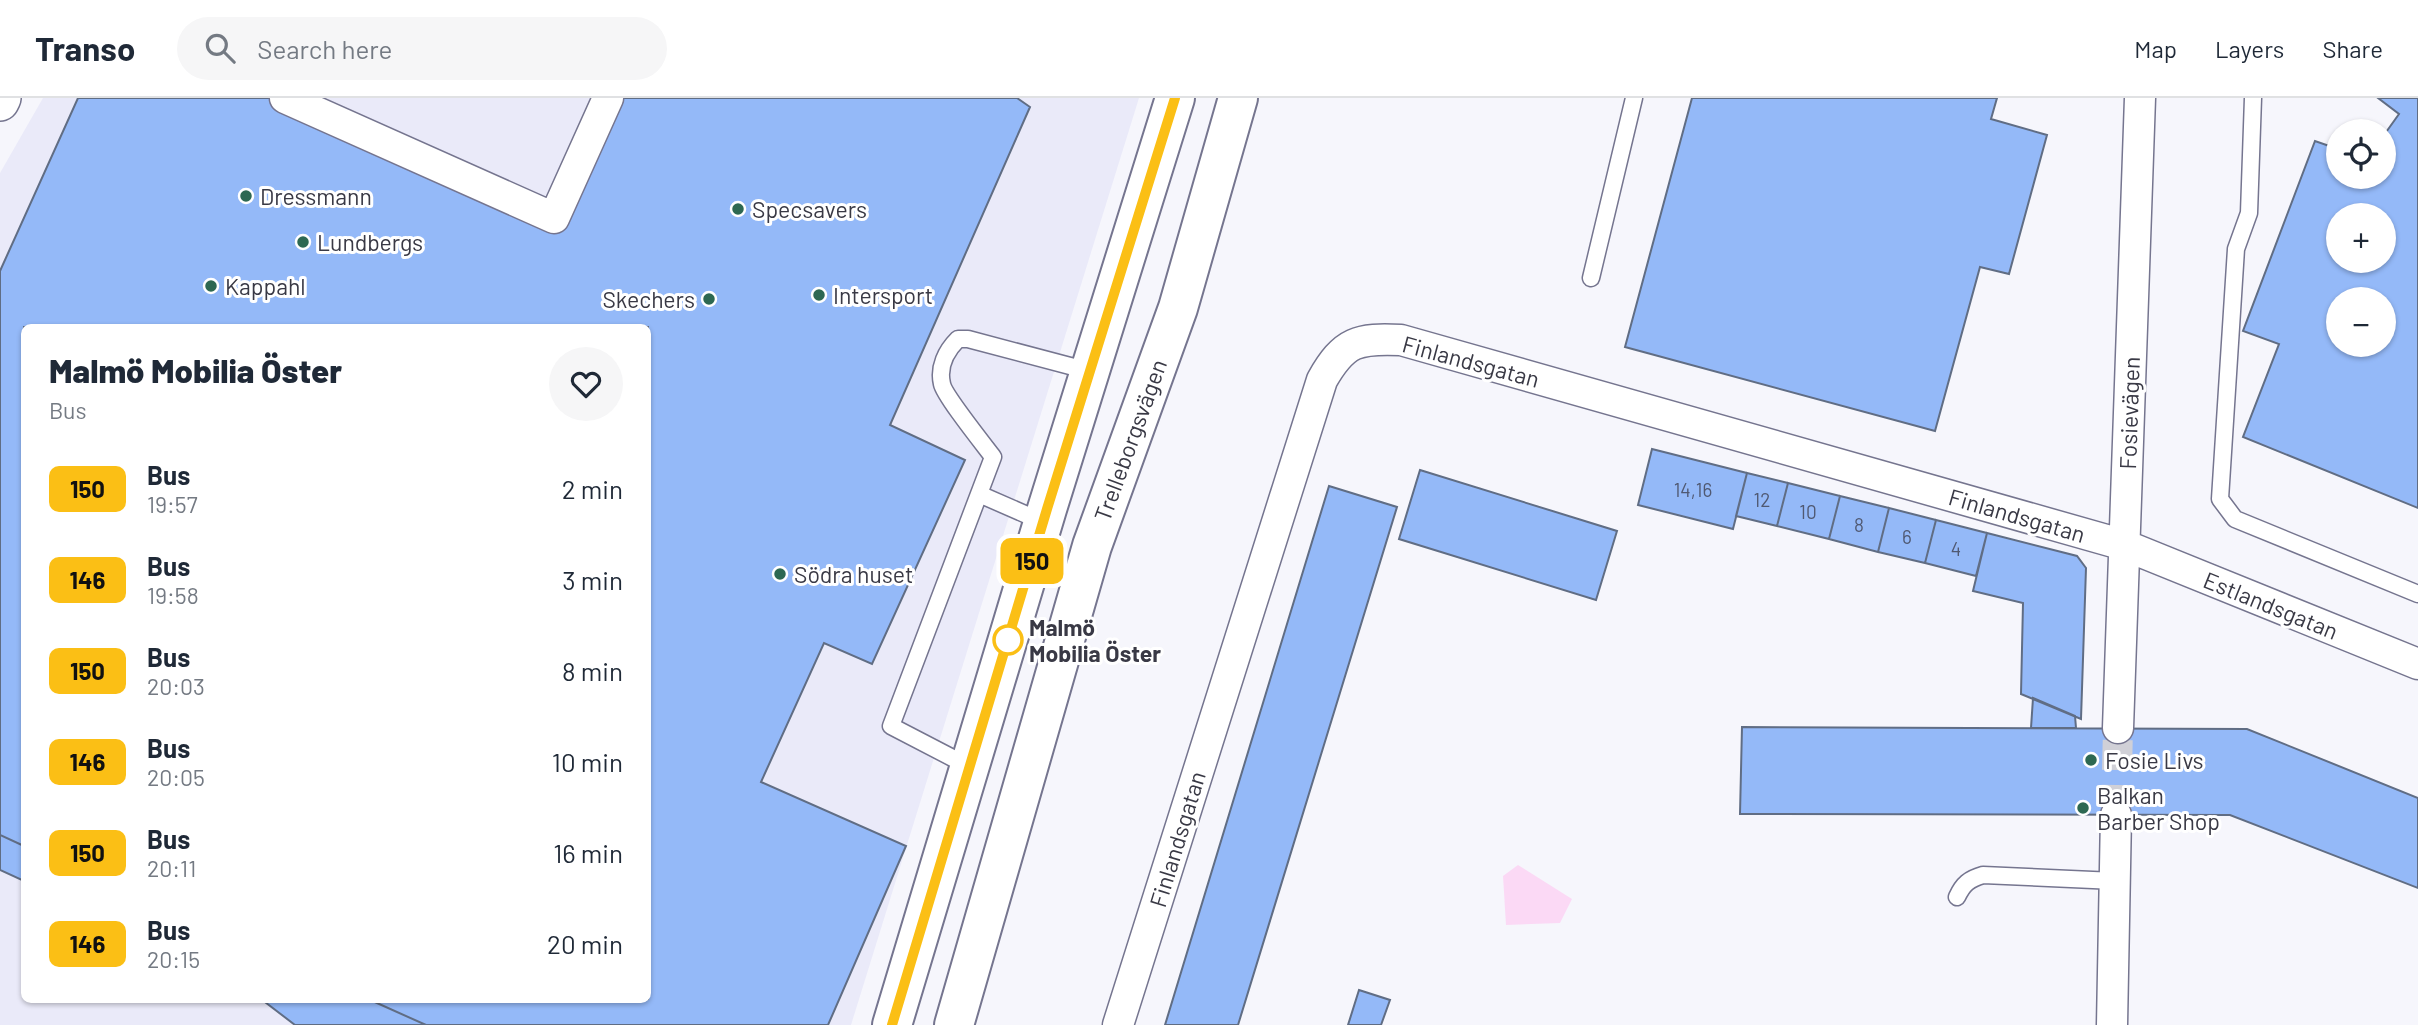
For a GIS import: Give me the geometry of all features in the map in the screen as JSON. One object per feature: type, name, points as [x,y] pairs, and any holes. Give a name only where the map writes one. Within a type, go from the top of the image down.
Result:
[{"type":"main road","points":[[892,1025],[1043,522],[1175,98]]},
{"type":"main road","name":"Trelleborgsvägen","points":[[954,1025],[1092,546],[1178,308],[1238,98]]},
{"type":"street","points":[[285,98],[554,218],[608,98]]},
{"type":"street","name":"Fosievägen","points":[[2118,728],[2140,98]]},
{"type":"street","name":"Finlandsgatan","points":[[1118,1025],[1322,380],[1332,361],[1350,345],[1374,339],[1401,340],[2124,545]]},
{"type":"street","name":"Estlandsgatan","points":[[2124,545],[2418,664]]},
{"type":"street","points":[[2112,1025],[2116,815]]},
{"type":"lane","points":[[1591,278],[1634,98]]},
{"type":"lane","points":[[2253,98],[2249,213],[2236,249],[2220,499],[2235,519],[2418,594]]},
{"type":"lane","points":[[970,767],[891,726],[993,457],[942,386],[942,361],[949,347],[958,339],[968,339],[1089,372]]},
{"type":"lane","points":[[979,494],[1043,522]]},
{"type":"lane","points":[[1957,897],[1970,878],[1983,875],[2115,881]]},
{"type":"shaded area","name":"Södra huset","points":[[43,98],[1139,98],[851,1025],[0,1025],[0,173]]},
{"type":"shaded area","points":[[1518,865],[1572,899],[1560,923],[1506,925],[1503,876]]},
{"type":"building","name":"Södra huset","points":[[78,98],[285,98],[554,218],[608,98],[1017,98],[1030,107],[890,425],[965,460],[872,664],[824,643],[761,782],[906,846],[828,1025],[426,1025],[377,1003],[651,1003],[651,324],[21,324],[21,845],[0,835],[0,271]]},
{"type":"building","points":[[1692,98],[1997,98],[1991,119],[2047,135],[2009,274],[1980,267],[1935,431],[1625,347]]},
{"type":"building","points":[[2378,98],[2418,98],[2418,508],[2243,437],[2279,344],[2243,331],[2315,141],[2326,145],[2326,189],[2396,189],[2395,119],[2399,114]]},
{"type":"building","points":[[1652,449],[1747,473],[1733,529],[1638,505]]},
{"type":"building","points":[[1420,470],[1617,531],[1596,600],[1399,539]]},
{"type":"building","points":[[1747,473],[1788,483],[1777,526],[1736,516]]},
{"type":"building","points":[[1788,483],[1840,496],[1829,539],[1777,526]]},
{"type":"building","points":[[1329,486],[1397,507],[1238,1025],[1165,1025]]},
{"type":"building","points":[[1840,496],[1889,508],[1878,552],[1829,539]]},
{"type":"building","points":[[1889,508],[1936,520],[1925,563],[1878,552]]},
{"type":"building","points":[[1936,520],[1987,533],[1976,576],[1925,563]]},
{"type":"building","points":[[1987,533],[2077,556],[2086,568],[2081,719],[2021,694],[2023,603],[1973,591]]},
{"type":"building","points":[[2033,698],[2075,716],[2076,728],[2031,728]]},
{"type":"building","points":[[1742,727],[2247,729],[2418,798],[2418,888],[2230,815],[1740,814]]},
{"type":"building","points":[[0,835],[21,845],[21,880],[0,870]]},
{"type":"building","points":[[1359,990],[1390,1000],[1381,1025],[1348,1025]]},
{"type":"building","points":[[266,1003],[377,1003],[426,1025],[295,1025]]},
{"type":"tunnel","points":[[2116,815],[2118,728]]},
{"type":"bus line","name":"150","points":[[892,1025],[1047,509],[1175,98]]},
{"type":"place","name":"Dressmann","points":[[246,196]]},
{"type":"place","name":"Specsavers","points":[[738,209]]},
{"type":"place","name":"Lundbergs","points":[[303,242]]},
{"type":"place","name":"Kappahl","points":[[211,286]]},
{"type":"place","name":"Intersport","points":[[819,295]]},
{"type":"place","name":"Skechers","points":[[709,299]]},
{"type":"place","name":"Södra huset","points":[[780,574]]},
{"type":"place","name":"Malmö Mobilia Öster","points":[[1008,640]]},
{"type":"place","name":"Fosie Livs","points":[[2091,760]]},
{"type":"place","name":"Balkan Barber Shop","points":[[2083,808]]}]
